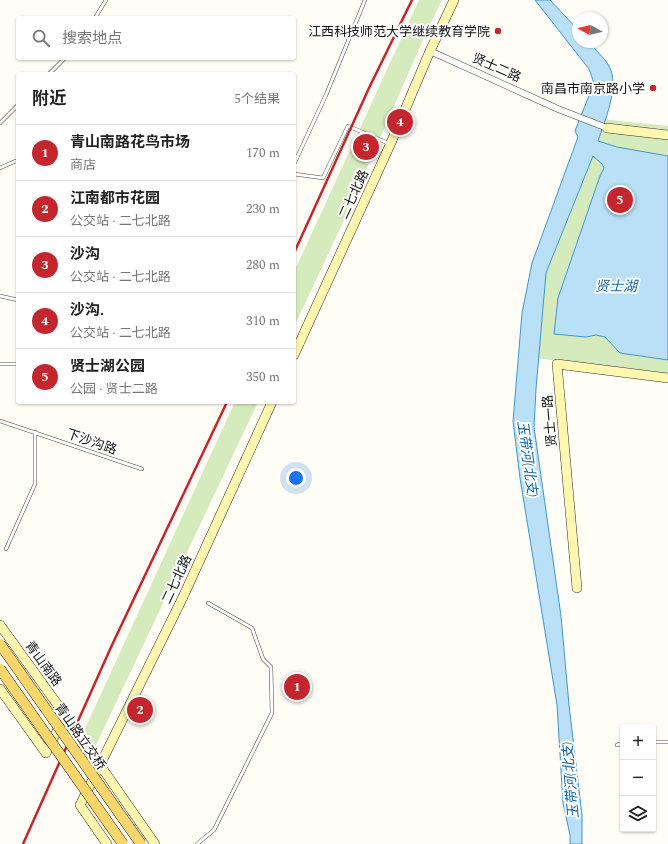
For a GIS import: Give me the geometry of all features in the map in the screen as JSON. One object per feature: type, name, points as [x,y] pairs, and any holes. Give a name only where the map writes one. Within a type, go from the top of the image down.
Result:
[{"type":"main road","name":"二七北路","points":[[296,351],[454,0]]},
{"type":"main road","name":"贤士二路","points":[[607,128],[668,135]]},
{"type":"main road","name":"贤士一路","points":[[577,588],[557,364],[668,378]]},
{"type":"main road","name":"二七北路","points":[[100,765],[183,597],[271,404]]},
{"type":"main road","name":"青山南路","points":[[0,624],[65,715],[46,754],[0,689]]},
{"type":"main road","name":"青山路立交桥","points":[[0,644],[141,844]]},
{"type":"main road","points":[[0,669],[123,844]]},
{"type":"main road","points":[[107,844],[80,805],[100,765],[155,844]]},
{"type":"street","name":"贤士二路","points":[[430,51],[558,109],[607,128]]},
{"type":"lane","points":[[96,16],[106,0]]},
{"type":"lane","points":[[296,160],[326,95],[365,0]]},
{"type":"lane","points":[[51,72],[63,60]]},
{"type":"lane","points":[[0,123],[16,107]]},
{"type":"lane","points":[[296,174],[323,178],[348,126],[390,144]]},
{"type":"lane","points":[[0,168],[16,161]]},
{"type":"lane","points":[[0,296],[16,300]]},
{"type":"lane","points":[[0,364],[16,364]]},
{"type":"lane","name":"下沙沟路","points":[[0,421],[142,468]]},
{"type":"lane","points":[[6,549],[35,484],[35,432]]},
{"type":"lane","points":[[197,844],[214,830],[272,713],[271,667],[263,659],[252,628],[208,603]]},
{"type":"lane","points":[[656,742],[668,742]]},
{"type":"green space","points":[[419,0],[442,0],[344,220],[296,323],[296,268]]},
{"type":"green space","name":"贤士湖","points":[[601,119],[668,126],[668,375],[536,358],[545,273]]},
{"type":"green space","points":[[234,404],[257,404],[89,760],[78,744]]},
{"type":"water","points":[[535,0],[550,0],[572,24],[572,47]]},
{"type":"water","name":"玉带河(北支)","points":[[573,48],[594,48],[605,60],[612,74],[613,83],[610,103],[598,141],[617,147],[668,156],[668,360],[620,353],[605,337],[596,335],[586,337],[554,334],[558,298],[604,168],[602,164],[593,156],[546,273],[534,427],[561,616],[569,705],[582,815],[582,844],[570,844],[570,835],[563,803],[557,705],[520,478],[513,421],[522,313],[532,263],[578,137],[575,131],[594,83],[589,69]]},
{"type":"railway","points":[[296,249],[369,88],[412,0]]},
{"type":"railway","points":[[23,844],[112,645],[226,404]]},
{"type":"place","name":"江西科技师范大学继续教育学院","points":[[498,31]]},
{"type":"place","name":"南昌市南京路小学","points":[[653,88]]},
{"type":"place","name":"沙沟.","points":[[400,122]]},
{"type":"place","name":"沙沟","points":[[366,147]]},
{"type":"place","name":"贤士湖公园","points":[[620,200]]},
{"type":"place","name":"青山南路花鸟市场","points":[[297,687]]},
{"type":"place","name":"江南都市花园","points":[[140,710]]}]
